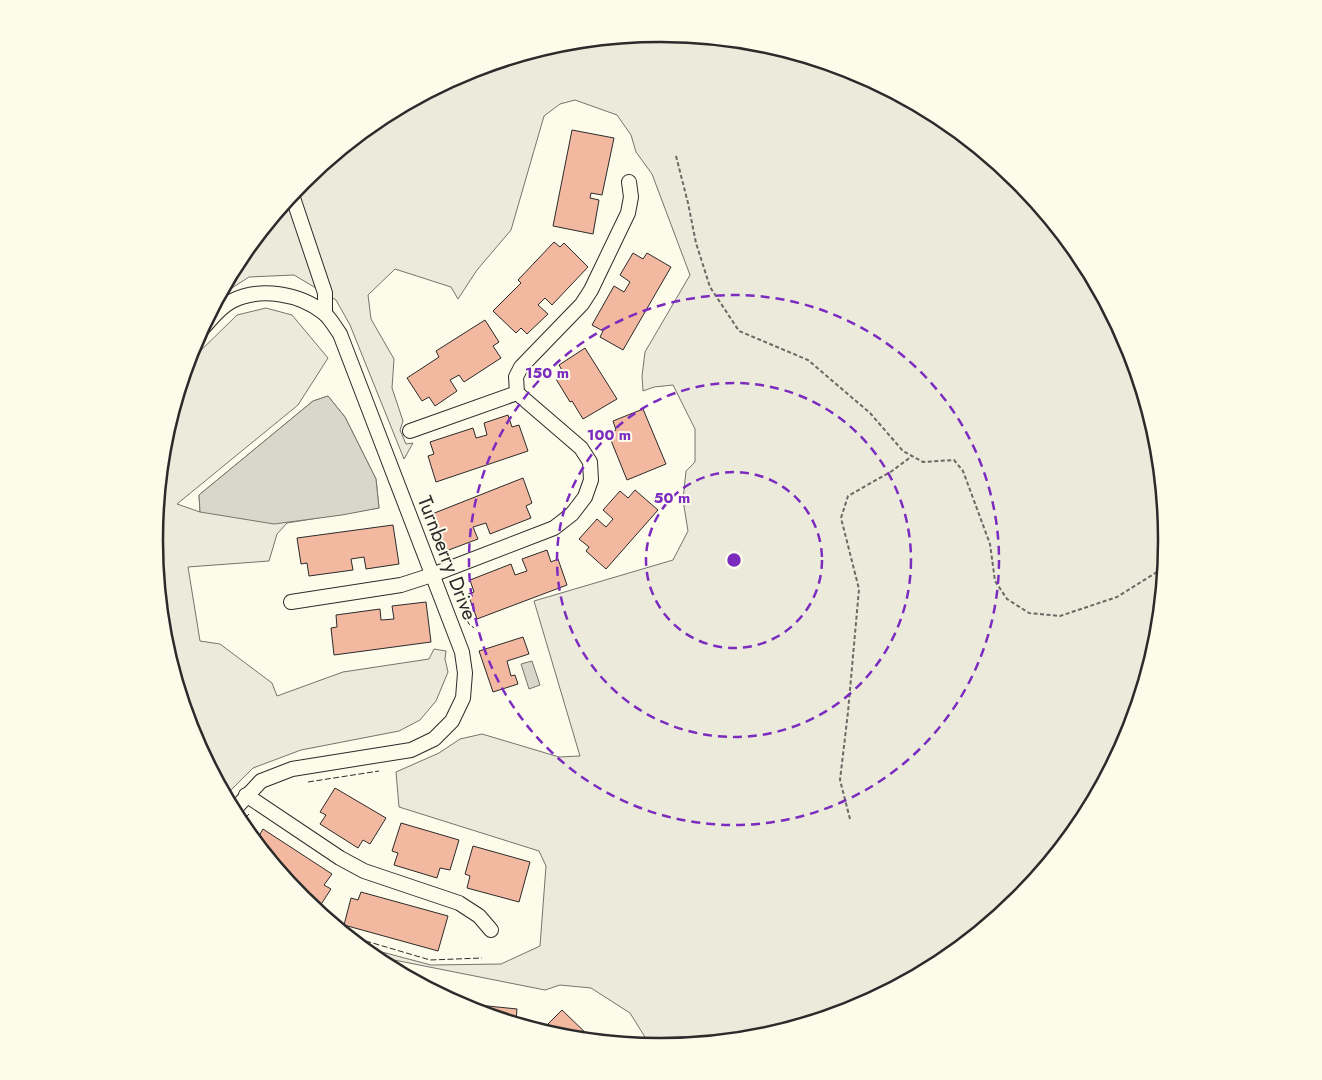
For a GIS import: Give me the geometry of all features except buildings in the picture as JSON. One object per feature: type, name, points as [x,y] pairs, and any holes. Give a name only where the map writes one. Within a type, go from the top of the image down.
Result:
[{"type":"street","points":[[291,602],[388,588],[432,575],[554,528],[572,514],[585,497],[591,480],[590,462],[581,448],[517,393],[516,378],[521,367],[582,304],[591,290],[628,213],[632,197],[629,182]]},
{"type":"street","points":[[295,203],[325,293],[325,314]]},
{"type":"street","name":"Turnberry Drive","points":[[221,308],[243,296],[261,293],[280,295],[298,299],[312,305],[325,314],[340,334],[462,652],[465,673],[463,698],[452,721],[434,739],[411,750],[292,769],[261,781],[239,804]]},
{"type":"street","points":[[410,430],[517,393]]},
{"type":"street","points":[[246,795],[340,858],[364,871],[459,903],[479,916],[491,930]]},
{"type":"path","points":[[676,156],[696,243],[710,287],[739,331],[808,360],[870,413],[903,450],[912,456],[923,462],[954,460],[963,471],[990,544],[995,581],[1007,599],[1029,613],[1060,616],[1117,597],[1157,572]]},
{"type":"path","points":[[850,819],[840,780],[859,589],[841,518],[848,496],[892,471],[912,456]]},
{"type":"shaded area","points":[[661,42],[726,47],[758,52],[790,59],[851,80],[910,109],[937,126],[964,145],[1013,188],[1056,237],[1075,264],[1092,291],[1121,350],[1142,411],[1149,443],[1157,507],[1158,540],[1157,573],[1149,637],[1142,669],[1121,730],[1092,789],[1075,816],[1056,843],[1013,892],[964,935],[937,954],[910,971],[851,1000],[790,1021],[758,1028],[694,1036],[645,1037],[630,1013],[591,988],[560,985],[545,990],[395,960],[385,954],[382,952],[431,965],[501,964],[540,946],[546,866],[539,851],[399,807],[396,772],[439,753],[460,739],[482,734],[559,757],[580,756],[534,601],[673,560],[688,531],[683,500],[686,471],[695,462],[695,429],[673,385],[654,387],[643,391],[642,376],[645,352],[690,275],[652,174],[636,152],[631,135],[617,115],[575,100],[560,104],[544,116],[511,230],[477,270],[458,299],[451,287],[395,269],[368,295],[371,319],[394,359],[392,388],[403,421],[400,430],[406,444],[413,443],[404,459],[350,325],[336,300],[294,275],[249,277],[232,288],[266,237],[287,212],[309,188],[358,145],[412,109],[441,94],[471,80],[532,59],[596,47]]},
{"type":"shaded area","points":[[266,308],[292,315],[328,358],[298,405],[177,504],[200,512],[199,495],[313,401],[328,396],[345,417],[376,479],[379,508],[287,523],[277,534],[269,561],[188,567],[200,641],[220,644],[272,683],[277,696],[343,672],[429,659],[434,649],[446,651],[445,659],[448,672],[436,701],[420,720],[399,731],[301,750],[253,768],[231,790],[201,730],[180,669],[168,605],[163,540],[168,475],[173,443],[180,411],[190,380],[201,350],[237,315]]},
{"type":"shaded area","points":[[328,396],[345,417],[376,479],[379,508],[274,524],[200,512],[199,495],[313,401]]},
{"type":"shaded area","points":[[532,661],[540,685],[529,689],[521,664]]},
{"type":"fence","points":[[463,612],[469,624],[474,628]]},
{"type":"fence","points":[[308,782],[379,771]]},
{"type":"fence","points":[[367,941],[430,960],[482,958]]}]
